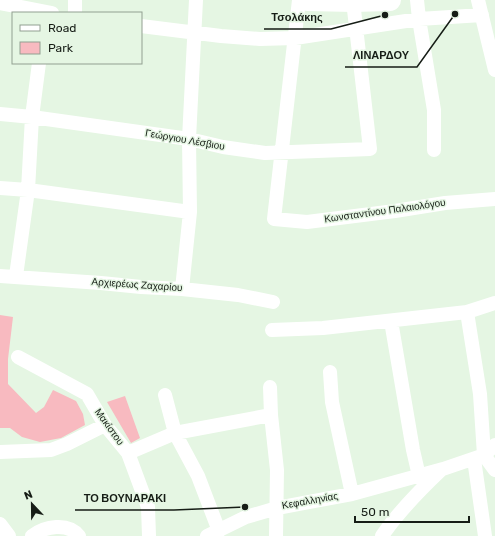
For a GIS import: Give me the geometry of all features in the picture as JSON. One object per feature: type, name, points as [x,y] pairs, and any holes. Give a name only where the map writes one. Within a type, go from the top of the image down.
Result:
[{"type":"main road","points":[[308,0],[390,0]]},
{"type":"street","points":[[75,0],[75,12]]},
{"type":"street","points":[[182,289],[190,212],[190,139],[196,0]]},
{"type":"street","points":[[283,152],[299,0]]},
{"type":"street","points":[[417,0],[434,110],[434,150]]},
{"type":"street","points":[[478,0],[495,70]]},
{"type":"street","points":[[354,1],[357,29]]},
{"type":"street","points":[[0,3],[43,12]]},
{"type":"street","points":[[142,26],[260,39],[295,38],[419,19],[482,15]]},
{"type":"street","name":"Γεώργιου Λέσβιου","points":[[0,114],[32,117],[190,139],[265,153],[370,149],[357,29]]},
{"type":"street","points":[[16,276],[28,190],[32,117],[39,64]]},
{"type":"street","name":"Κωνσταντίνου Παλαιολόγου","points":[[283,152],[274,219],[307,222],[445,203],[495,199]]},
{"type":"street","points":[[0,188],[28,190],[190,212]]},
{"type":"street","name":"Αρχιερέως Ζαχαρίου","points":[[0,276],[182,289],[238,295],[273,302]]},
{"type":"street","points":[[272,330],[323,328],[390,321],[467,312],[495,304]]},
{"type":"street","points":[[467,312],[480,394],[479,457],[485,536]]},
{"type":"street","points":[[390,321],[419,476]]},
{"type":"street","name":"Μακίστου","points":[[18,357],[87,394],[105,425],[128,453],[148,507],[149,536]]},
{"type":"street","points":[[330,372],[332,402],[352,494]]},
{"type":"street","points":[[270,387],[270,415],[277,470],[276,536]]},
{"type":"street","points":[[165,395],[175,433],[198,476],[213,533]]},
{"type":"street","points":[[128,453],[175,433],[270,415]]},
{"type":"street","points":[[0,452],[51,450],[67,444],[105,425]]},
{"type":"street","points":[[479,457],[495,445]]},
{"type":"street","points":[[479,457],[495,470]]},
{"type":"street","name":"Κεφαλληνίας","points":[[213,533],[246,517],[277,508],[352,494],[419,476],[479,457]]},
{"type":"street","points":[[382,536],[391,522],[401,511],[443,469]]},
{"type":"street","points":[[0,524],[8,536]]},
{"type":"street","points":[[32,536],[38,532],[54,527],[67,527],[76,532],[79,536]]},
{"type":"green space","points":[[0,315],[13,317],[8,359],[8,384],[36,413],[44,407],[53,390],[76,401],[83,414],[85,425],[61,438],[40,442],[22,437],[10,428],[0,428]]},
{"type":"green space","points":[[125,396],[140,438],[131,443],[107,402]]},
{"type":"place","name":"ΛΙΝΑΡΔΟΥ","points":[[455,14]]},
{"type":"place","name":"Τσολάκης","points":[[385,15]]},
{"type":"place","name":"ΤΟ ΒΟΥΝΑΡΑΚΙ","points":[[245,507]]}]
